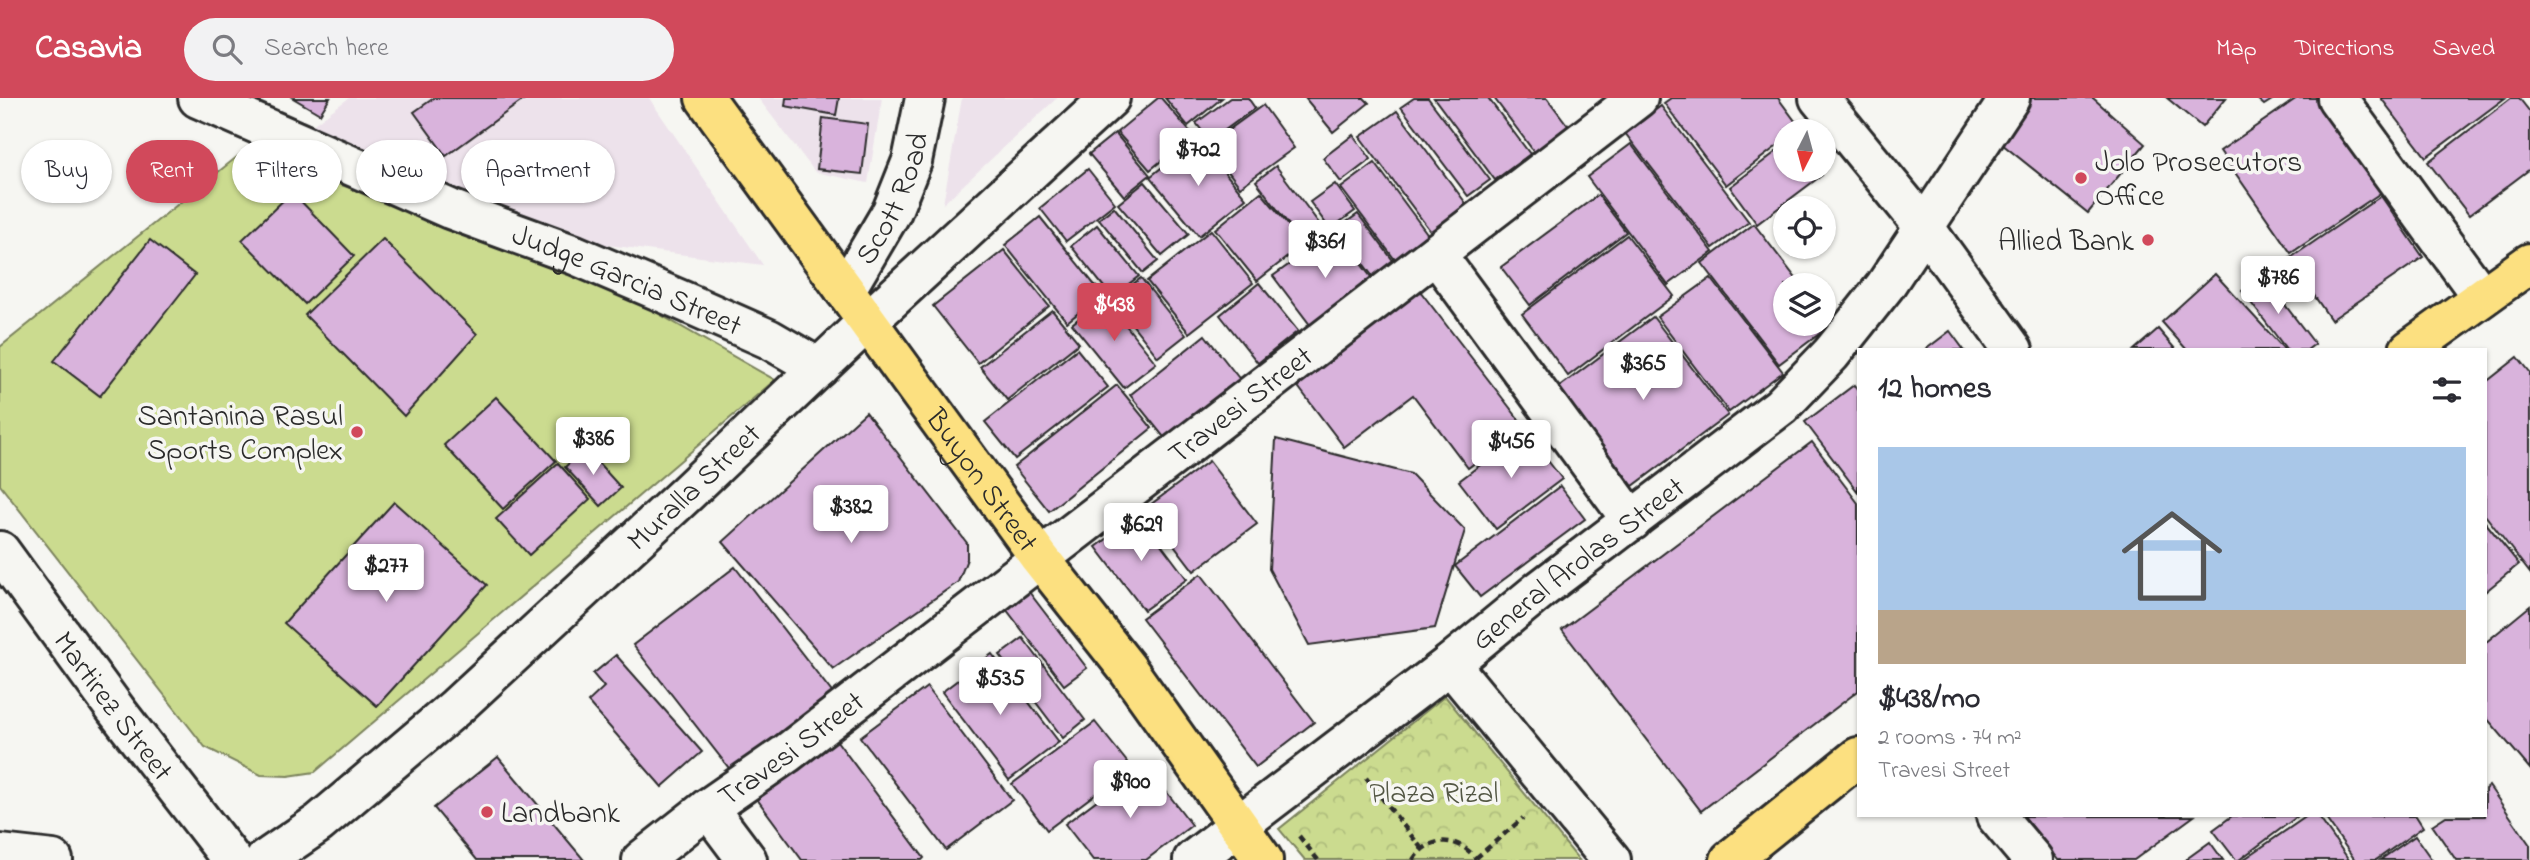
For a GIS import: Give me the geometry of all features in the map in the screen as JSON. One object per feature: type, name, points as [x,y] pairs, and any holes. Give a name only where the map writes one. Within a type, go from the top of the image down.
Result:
[{"type":"main road","name":"Buyon Street","points":[[705,98],[1039,557],[1126,667],[1263,860]]},
{"type":"main road","points":[[2412,348],[2530,263]]},
{"type":"main road","points":[[1730,860],[1857,758]]},
{"type":"street","name":"Judge Garcia Street","points":[[198,98],[450,209],[683,300],[769,339],[819,368]]},
{"type":"street","name":"Scott Road","points":[[845,291],[892,211],[912,161],[925,98]]},
{"type":"street","name":"Muralla Street","points":[[265,860],[319,822],[456,707],[1110,98]]},
{"type":"street","name":"Travesi Street","points":[[642,860],[708,808],[786,754],[1638,98]]},
{"type":"street","points":[[1819,98],[1925,228],[2013,348]]},
{"type":"street","name":"General Arolas Street","points":[[1193,860],[1781,406],[1831,354],[1885,286],[2010,98]]},
{"type":"street","points":[[2337,98],[2482,297]]},
{"type":"street","points":[[1436,254],[1633,521]]},
{"type":"street","name":"Martirez Street","points":[[0,551],[116,710],[232,860]]},
{"type":"street","points":[[1450,664],[1611,860]]},
{"type":"street","points":[[708,808],[747,860]]},
{"type":"street","points":[[1997,817],[2033,860]]},
{"type":"street","points":[[0,854],[53,860]]},
{"type":"path","points":[[1364,776],[1422,849]]},
{"type":"path","points":[[1413,860],[1432,842],[1445,840],[1468,849],[1476,859],[1528,813]]},
{"type":"shaded area","points":[[349,98],[649,98],[763,265],[569,240],[478,203],[615,203],[615,140],[461,140],[461,196],[447,190],[447,140],[356,140],[356,154],[342,148],[342,140],[323,140],[303,132]]},
{"type":"shaded area","points":[[758,98],[882,98],[868,183],[815,172]]},
{"type":"shaded area","points":[[962,98],[1057,98],[943,204]]},
{"type":"green space","name":"Santanina Rasul Sports Complex","points":[[232,161],[232,203],[342,203],[342,185],[356,190],[356,203],[394,203],[566,261],[775,380],[315,772],[288,776],[261,775],[205,747],[0,485],[0,347],[179,203],[218,203],[218,172]]},
{"type":"green space","name":"Plaza Rizal","points":[[1445,696],[1579,860],[1305,860],[1279,829]]},
{"type":"building","points":[[293,98],[330,98],[320,114]]},
{"type":"building","points":[[434,98],[526,98],[468,140],[461,140],[461,145],[447,155],[447,140],[434,140],[414,112]]},
{"type":"building","points":[[786,98],[839,98],[836,115],[785,106]]},
{"type":"building","points":[[1161,98],[1193,135],[1150,170],[1117,132]]},
{"type":"building","points":[[1165,98],[1222,98],[1188,126]]},
{"type":"building","points":[[1230,98],[1248,98],[1255,108],[1210,141],[1196,123]]},
{"type":"building","points":[[1305,98],[1364,98],[1369,103],[1333,132]]},
{"type":"building","points":[[1414,98],[1428,98],[1490,180],[1468,196],[1401,107]]},
{"type":"building","points":[[1434,98],[1488,98],[1530,154],[1495,180]]},
{"type":"building","points":[[1494,98],[1547,98],[1572,131],[1538,157]]},
{"type":"building","points":[[1671,98],[1778,98],[1794,119],[1773,119],[1773,149],[1726,185],[1664,103]]},
{"type":"building","name":"Jolo Prosecutors Office","points":[[2029,98],[2093,98],[2145,144],[2088,213],[2002,144]]},
{"type":"building","points":[[2167,98],[2226,98],[2202,127]]},
{"type":"building","points":[[2256,98],[2275,98],[2264,105]]},
{"type":"building","points":[[2297,98],[2317,98],[2382,192],[2291,253],[2220,151]]},
{"type":"building","points":[[2381,98],[2505,98],[2426,157]]},
{"type":"building","points":[[2511,98],[2519,98],[2530,112],[2530,169],[2469,215],[2428,162]]},
{"type":"building","points":[[1263,105],[1294,148],[1240,187],[1208,145]]},
{"type":"building","points":[[1661,106],[1749,222],[1713,248],[1625,133]]},
{"type":"building","points":[[1397,111],[1471,210],[1435,237],[1360,137]]},
{"type":"building","points":[[823,118],[868,124],[862,174],[817,169]]},
{"type":"building","points":[[1115,133],[1150,175],[1124,196],[1089,154]]},
{"type":"building","points":[[1353,135],[1371,159],[1341,182],[1323,158]]},
{"type":"building","points":[[1197,139],[1246,198],[1199,236],[1150,177]]},
{"type":"building","points":[[1631,144],[1713,252],[1668,285],[1587,177]]},
{"type":"building","points":[[1773,154],[1773,182],[1813,182],[1794,196],[1773,196],[1773,212],[1757,224],[1730,187]]},
{"type":"building","points":[[1375,163],[1432,240],[1399,265],[1341,188]]},
{"type":"building","points":[[1276,166],[1321,226],[1301,241],[1256,181]]},
{"type":"building","points":[[1088,169],[1115,203],[1066,241],[1040,208]]},
{"type":"building","points":[[1145,182],[1189,234],[1162,256],[1118,204]]},
{"type":"building","points":[[1335,184],[1355,211],[1330,229],[1310,202]]},
{"type":"building","points":[[1261,192],[1304,244],[1257,281],[1215,229]]},
{"type":"building","points":[[1598,195],[1626,232],[1530,305],[1501,267]]},
{"type":"building","points":[[2381,196],[2423,257],[2331,320],[2289,259]]},
{"type":"building","points":[[281,203],[303,203],[354,256],[305,304],[242,240]]},
{"type":"building","points":[[1114,207],[1158,261],[1143,273],[1099,219]]},
{"type":"building","points":[[1358,214],[1398,267],[1377,282],[1337,229]]},
{"type":"building","points":[[1040,217],[1102,294],[1067,322],[1005,245]]},
{"type":"building","points":[[1754,224],[1773,249],[1773,259],[1781,259],[1792,273],[1773,273],[1773,336],[1816,336],[1779,364],[1702,263]]},
{"type":"building","points":[[1097,225],[1139,276],[1112,297],[1071,246]]},
{"type":"building","points":[[1211,230],[1253,283],[1189,333],[1147,281]]},
{"type":"building","points":[[1336,231],[1377,285],[1314,330],[1273,276]]},
{"type":"building","points":[[1627,235],[1674,296],[1568,376],[1522,314]]},
{"type":"building","points":[[383,239],[477,334],[404,416],[305,315]]},
{"type":"building","points":[[150,240],[195,275],[100,396],[54,361]]},
{"type":"building","points":[[1004,250],[1049,306],[978,363],[933,306]]},
{"type":"building","points":[[2215,274],[2283,348],[2185,348],[2162,322]]},
{"type":"building","points":[[2262,275],[2315,344],[2310,348],[2285,348],[2242,291]]},
{"type":"building","points":[[1141,278],[1186,335],[1158,357],[1113,300]]},
{"type":"building","points":[[1711,278],[1783,372],[1729,412],[1657,317]]},
{"type":"building","points":[[1259,283],[1298,331],[1258,363],[1220,315]]},
{"type":"building","points":[[1417,287],[1524,426],[1468,468],[1413,395],[1344,447],[1293,380]]},
{"type":"building","points":[[1104,298],[1156,363],[1124,388],[1072,324]]},
{"type":"building","points":[[1052,310],[1079,343],[1007,400],[980,367]]},
{"type":"building","points":[[1653,317],[1728,415],[1633,486],[1558,388]]},
{"type":"building","points":[[2158,329],[2174,348],[2136,348]]},
{"type":"building","points":[[1950,331],[1963,348],[1928,348]]},
{"type":"building","points":[[1205,335],[1249,391],[1175,451],[1130,395]]},
{"type":"building","points":[[1077,349],[1108,387],[1015,459],[985,422]]},
{"type":"building","points":[[2518,357],[2530,372],[2530,573],[2487,518],[2487,381]]},
{"type":"building","points":[[1117,385],[1152,428],[1049,511],[1014,467]]},
{"type":"building","points":[[1854,385],[1857,389],[1857,491],[1805,422]]},
{"type":"building","points":[[496,397],[556,461],[503,509],[444,445]]},
{"type":"building","points":[[866,412],[967,543],[967,559],[958,582],[833,669],[723,542]]},
{"type":"building","points":[[1525,431],[1562,479],[1496,529],[1459,481]]},
{"type":"building","points":[[1276,439],[1411,474],[1465,530],[1435,628],[1309,645],[1269,569]]},
{"type":"building","points":[[1812,442],[1857,502],[1857,692],[1701,811],[1562,630]]},
{"type":"building","points":[[585,448],[621,488],[601,506],[565,467]]},
{"type":"building","points":[[1209,461],[1257,524],[1194,571],[1146,508]]},
{"type":"building","points":[[558,463],[590,499],[529,555],[496,519]]},
{"type":"building","points":[[1560,486],[1585,519],[1480,597],[1455,566]]},
{"type":"building","points":[[394,502],[487,585],[377,706],[284,623]]},
{"type":"building","points":[[1139,515],[1187,579],[1144,610],[1096,547]]},
{"type":"building","points":[[2487,524],[2519,564],[2487,590]]},
{"type":"building","points":[[735,567],[841,704],[739,781],[633,645]]},
{"type":"building","points":[[1201,574],[1314,722],[1256,767],[1142,618]]},
{"type":"building","points":[[1026,588],[1087,668],[1064,685],[1003,605]]},
{"type":"building","points":[[2530,606],[2530,769],[2487,718],[2487,641]]},
{"type":"building","points":[[1023,638],[1085,720],[1063,738],[1000,655]]},
{"type":"building","points":[[992,654],[1059,742],[1009,780],[942,692]]},
{"type":"building","points":[[616,655],[702,752],[662,787],[588,702],[604,687],[593,674]]},
{"type":"building","points":[[927,687],[1012,800],[946,850],[860,737]]},
{"type":"building","points":[[1095,722],[1131,767],[1047,830],[1012,784]]},
{"type":"building","points":[[834,737],[924,858],[922,860],[802,860],[754,795]]},
{"type":"building","points":[[498,757],[584,860],[477,860],[434,808]]},
{"type":"building","points":[[1145,764],[1192,825],[1146,860],[1093,860],[1065,824]]},
{"type":"building","points":[[2489,786],[2530,845],[2530,860],[2456,860],[2432,825],[2444,817],[2487,817]]},
{"type":"building","points":[[2025,817],[2193,817],[2134,860],[2058,860]]},
{"type":"building","points":[[2231,817],[2297,817],[2239,860],[2236,860],[2213,830]]},
{"type":"building","points":[[2306,817],[2319,817],[2349,860],[2243,860]]},
{"type":"building","points":[[2325,817],[2417,817],[2423,827],[2376,860],[2355,860]]},
{"type":"building","points":[[2415,836],[2432,860],[2380,860]]},
{"type":"building","points":[[2210,842],[2223,860],[2185,860]]},
{"type":"place","name":"Jolo Prosecutors Office","points":[[2081,178]]},
{"type":"place","name":"Allied Bank","points":[[2148,240]]},
{"type":"place","name":"Santanina Rasul Sports Complex","points":[[357,432]]},
{"type":"place","name":"Landbank","points":[[487,812]]}]
